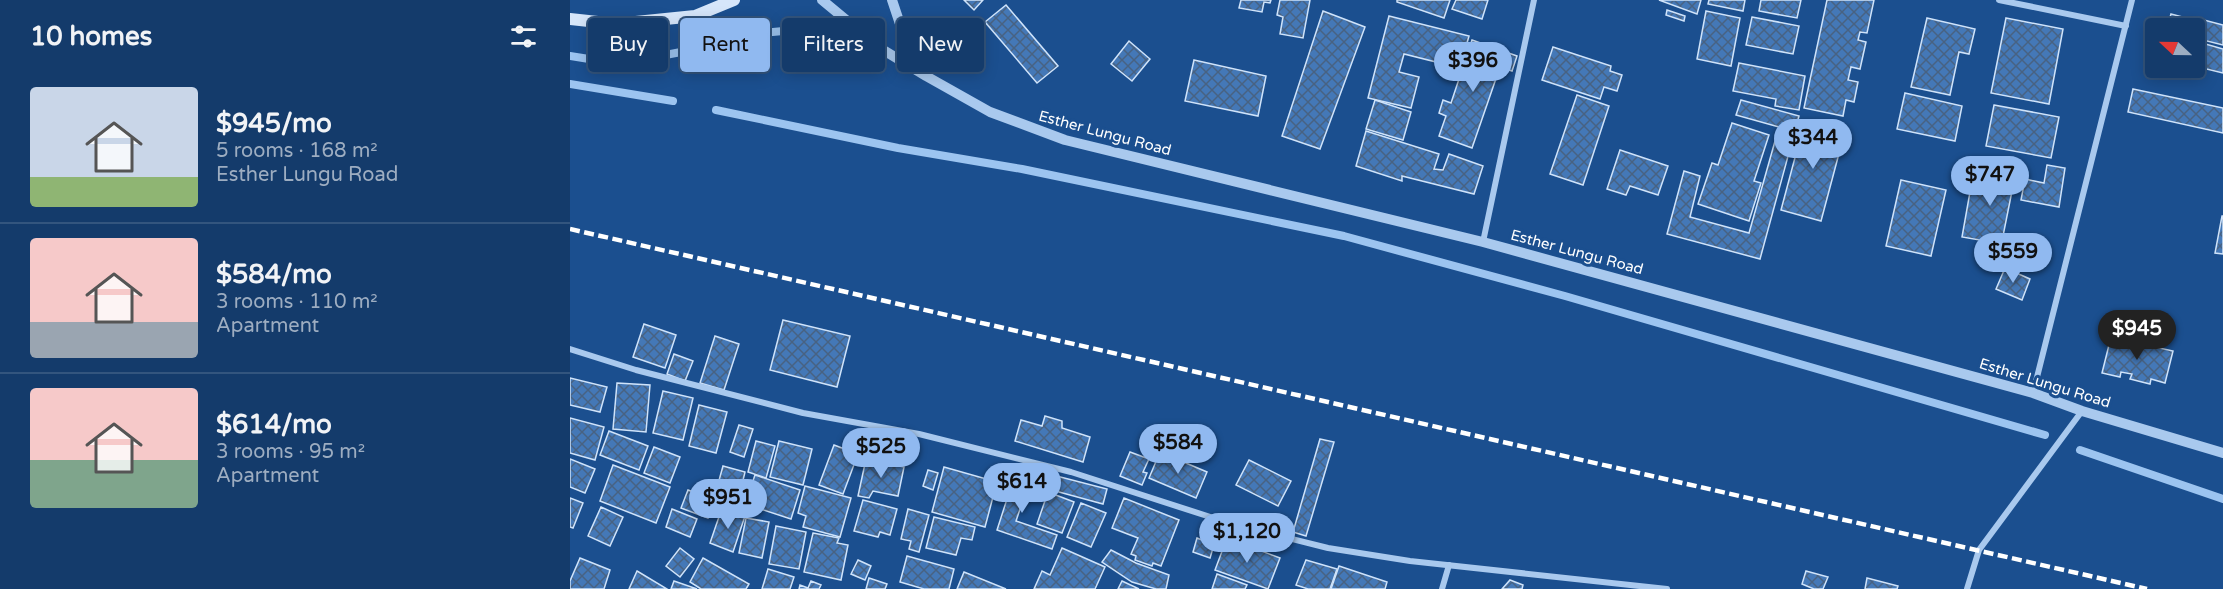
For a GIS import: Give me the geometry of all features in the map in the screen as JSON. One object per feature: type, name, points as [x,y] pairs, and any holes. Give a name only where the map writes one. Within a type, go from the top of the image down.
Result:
[{"type":"main road","points":[[570,19],[616,24],[694,16],[734,0]]},
{"type":"street","name":"Esther Lungu Road","points":[[822,0],[880,48],[926,76],[990,112],[1065,140],[1484,242],[2033,393],[2082,411],[2223,453]]},
{"type":"street","name":"Esther Lungu Road","points":[[892,0],[907,45],[926,76]]},
{"type":"street","points":[[1484,242],[1534,0]]},
{"type":"street","points":[[1999,0],[2126,26]]},
{"type":"street","points":[[2033,393],[2132,0]]},
{"type":"street","points":[[570,349],[636,369],[803,413],[919,434],[1071,472],[1232,524],[1328,548],[1449,565],[1667,589]]},
{"type":"street","points":[[1966,589],[1979,550],[2082,411]]},
{"type":"street","points":[[1442,589],[1449,565]]},
{"type":"building","points":[[964,0],[983,0],[974,10]]},
{"type":"building","points":[[1241,0],[1271,0],[1270,3],[1264,2],[1262,12],[1239,8]]},
{"type":"building","points":[[1280,0],[1310,0],[1303,38],[1280,34],[1283,17],[1277,15]]},
{"type":"building","points":[[1397,0],[1450,0],[1444,18],[1397,2]]},
{"type":"building","points":[[1456,0],[1488,0],[1482,19],[1452,9]]},
{"type":"building","points":[[1659,0],[1701,0],[1697,14]]},
{"type":"building","points":[[1709,0],[1745,0],[1743,11],[1708,4]]},
{"type":"building","points":[[1761,0],[1801,0],[1797,18],[1759,11]]},
{"type":"building","points":[[1827,0],[1874,0],[1867,33],[1860,32],[1858,40],[1866,42],[1860,69],[1851,67],[1848,80],[1858,82],[1854,102],[1846,100],[1843,116],[1804,108]]},
{"type":"building","points":[[1006,5],[1058,66],[1037,83],[985,22]]},
{"type":"building","points":[[1667,10],[1685,16],[1684,21],[1666,15]]},
{"type":"building","points":[[1323,11],[1365,27],[1320,149],[1282,136]]},
{"type":"building","points":[[1706,11],[1740,18],[1731,66],[1697,59]]},
{"type":"building","points":[[2171,14],[2186,18],[2170,18]]},
{"type":"building","points":[[1389,16],[1469,36],[1460,68],[1404,54],[1399,72],[1419,77],[1411,108],[1368,98]]},
{"type":"building","points":[[1752,17],[1799,26],[1793,54],[1746,45]]},
{"type":"building","points":[[1927,18],[1975,29],[1969,54],[1959,52],[1950,95],[1911,87]]},
{"type":"building","points":[[2006,18],[2063,29],[2049,104],[1991,93]]},
{"type":"building","points":[[2205,20],[2223,25],[2223,45],[2205,40]]},
{"type":"building","points":[[1472,40],[1517,56],[1512,71],[1500,67],[1472,148],[1439,136],[1446,116],[1439,113],[1443,100],[1451,103]]},
{"type":"building","points":[[1129,41],[1150,59],[1132,81],[1111,64]]},
{"type":"building","points":[[2205,44],[2223,49],[2223,73],[2205,69]]},
{"type":"building","points":[[1553,47],[1611,66],[1610,71],[1622,75],[1617,91],[1604,87],[1600,99],[1542,80]]},
{"type":"building","points":[[1194,60],[1266,76],[1258,116],[1185,101]]},
{"type":"building","points":[[1739,63],[1805,76],[1799,110],[1775,106],[1776,99],[1733,91]]},
{"type":"building","points":[[2133,89],[2223,108],[2223,133],[2128,112]]},
{"type":"building","points":[[1905,93],[1962,106],[1955,141],[1897,129]]},
{"type":"building","points":[[1577,95],[1609,106],[1583,185],[1550,174]]},
{"type":"building","points":[[1375,100],[1411,112],[1403,140],[1366,129]]},
{"type":"building","points":[[1741,100],[1799,116],[1760,259],[1667,234],[1684,171],[1700,176],[1690,217],[1749,233],[1779,127],[1736,115]]},
{"type":"building","points":[[1994,105],[2059,117],[2051,158],[1986,146]]},
{"type":"building","points":[[1805,120],[1845,131],[1821,221],[1781,210]]},
{"type":"building","points":[[1732,123],[1769,135],[1754,181],[1761,183],[1749,221],[1698,204],[1712,163],[1718,165]]},
{"type":"building","points":[[1366,131],[1439,154],[1434,169],[1443,170],[1449,154],[1483,166],[1474,194],[1402,176],[1402,181],[1356,166]]},
{"type":"building","points":[[1620,150],[1668,166],[1658,195],[1630,186],[1626,195],[1607,189]]},
{"type":"building","points":[[1987,161],[2017,166],[1999,256],[1978,251],[1980,240],[1962,237],[1973,175],[1984,177]]},
{"type":"building","points":[[2047,165],[2065,168],[2059,207],[2021,200],[2025,179],[2044,183]]},
{"type":"building","points":[[1901,180],[1946,190],[1931,256],[1886,246]]},
{"type":"building","points":[[2223,216],[2223,254],[2215,253]]},
{"type":"building","points":[[2005,268],[2030,279],[2022,300],[1996,289]]},
{"type":"building","points":[[783,320],[850,336],[837,387],[770,370]]},
{"type":"building","points":[[644,324],[676,335],[665,368],[633,357]]},
{"type":"building","points":[[715,336],[739,344],[724,390],[700,383]]},
{"type":"building","points":[[2111,337],[2173,351],[2165,383],[2151,379],[2150,384],[2130,379],[2132,374],[2121,372],[2120,377],[2102,373]]},
{"type":"building","points":[[674,354],[693,361],[685,381],[667,374]]},
{"type":"building","points":[[570,378],[607,387],[600,412],[570,405]]},
{"type":"building","points":[[617,383],[650,385],[646,432],[613,429]]},
{"type":"building","points":[[663,391],[693,398],[683,440],[653,433]]},
{"type":"building","points":[[699,405],[727,412],[716,453],[689,446]]},
{"type":"building","points":[[1045,416],[1062,421],[1062,428],[1090,437],[1083,462],[1015,441],[1021,420],[1042,426]]},
{"type":"building","points":[[570,418],[604,427],[595,460],[570,453]]},
{"type":"building","points":[[739,425],[753,429],[744,457],[730,452]]},
{"type":"building","points":[[609,431],[648,446],[639,470],[600,455]]},
{"type":"building","points":[[899,437],[913,441],[907,463],[893,459]]},
{"type":"building","points":[[1320,439],[1334,442],[1306,536],[1293,532]]},
{"type":"building","points":[[756,441],[775,446],[766,478],[748,472]]},
{"type":"building","points":[[779,441],[812,449],[803,485],[770,477]]},
{"type":"building","points":[[834,445],[858,454],[843,494],[819,485]]},
{"type":"building","points":[[654,447],[680,457],[670,483],[644,473]]},
{"type":"building","points":[[1130,452],[1149,459],[1143,472],[1147,473],[1142,485],[1120,476]]},
{"type":"building","points":[[1160,452],[1207,472],[1196,498],[1149,478]]},
{"type":"building","points":[[570,459],[595,469],[585,493],[570,487]]},
{"type":"building","points":[[866,459],[904,467],[898,496],[873,491],[869,498],[858,496]]},
{"type":"building","points":[[1249,460],[1291,481],[1278,506],[1236,485]]},
{"type":"building","points":[[613,465],[670,487],[656,523],[600,501]]},
{"type":"building","points":[[723,466],[745,472],[738,501],[715,495]]},
{"type":"building","points":[[944,467],[997,482],[985,527],[932,512]]},
{"type":"building","points":[[1017,468],[1032,474],[1016,521],[1057,535],[1052,549],[997,530]]},
{"type":"building","points":[[928,470],[938,473],[933,490],[923,486]]},
{"type":"building","points":[[1041,472],[1107,489],[1103,504],[1037,486]]},
{"type":"building","points":[[755,475],[800,490],[791,519],[745,504]]},
{"type":"building","points":[[805,486],[851,498],[840,537],[803,527],[806,516],[798,513]]},
{"type":"building","points":[[688,490],[714,500],[708,518],[681,508]]},
{"type":"building","points":[[1048,492],[1074,502],[1062,533],[1037,524]]},
{"type":"building","points":[[570,498],[583,503],[573,528],[570,527]]},
{"type":"building","points":[[1124,498],[1179,520],[1161,566],[1153,563],[1152,566],[1135,560],[1136,556],[1131,554],[1138,538],[1112,528]]},
{"type":"building","points":[[863,500],[897,509],[890,535],[880,532],[878,537],[854,531]]},
{"type":"building","points":[[1081,503],[1106,513],[1091,547],[1067,537]]},
{"type":"building","points":[[601,507],[623,517],[610,546],[588,536]]},
{"type":"building","points":[[722,508],[745,516],[733,552],[710,543]]},
{"type":"building","points":[[672,509],[697,519],[690,537],[666,527]]},
{"type":"building","points":[[908,509],[929,515],[919,552],[909,549],[911,541],[901,539]]},
{"type":"building","points":[[934,517],[975,527],[972,540],[961,538],[956,555],[926,548]]},
{"type":"building","points":[[746,518],[769,522],[762,558],[739,553]]},
{"type":"building","points":[[776,526],[806,532],[799,569],[769,564]]},
{"type":"building","points":[[813,533],[839,538],[837,543],[848,545],[841,580],[804,572]]},
{"type":"building","points":[[1197,538],[1214,545],[1210,558],[1193,552]]},
{"type":"building","points":[[1227,538],[1280,558],[1268,589],[1215,570]]},
{"type":"building","points":[[680,548],[694,559],[680,577],[666,566]]},
{"type":"building","points":[[1062,548],[1105,567],[1095,589],[1034,589],[1042,571],[1050,575]]},
{"type":"building","points":[[1111,550],[1136,563],[1169,575],[1166,589],[1156,589],[1132,582],[1102,562]]},
{"type":"building","points":[[907,556],[954,569],[949,589],[924,589],[900,582]]},
{"type":"building","points":[[580,558],[610,570],[604,589],[570,589],[570,581]]},
{"type":"building","points":[[703,558],[749,584],[746,589],[701,589],[690,582]]},
{"type":"building","points":[[858,560],[871,566],[865,580],[851,574]]},
{"type":"building","points":[[1306,560],[1337,569],[1330,589],[1308,589],[1296,585]]},
{"type":"building","points":[[1339,566],[1387,582],[1385,589],[1331,589]]},
{"type":"building","points":[[768,569],[794,577],[790,589],[762,589]]},
{"type":"building","points":[[637,571],[667,589],[629,589]]},
{"type":"building","points":[[1806,571],[1828,577],[1823,589],[1814,589],[1802,584]]},
{"type":"building","points":[[964,572],[1006,589],[957,589]]},
{"type":"building","points":[[1217,574],[1247,585],[1245,589],[1212,589]]},
{"type":"building","points":[[869,578],[887,584],[885,589],[866,589]]},
{"type":"building","points":[[1867,578],[1898,586],[1897,589],[1865,589]]},
{"type":"building","points":[[1510,580],[1523,585],[1522,589],[1502,589]]},
{"type":"building","points":[[674,581],[697,589],[671,589]]},
{"type":"building","points":[[811,581],[821,585],[819,589],[799,589],[800,585],[808,588]]},
{"type":"building","points":[[1122,581],[1139,589],[1118,589]]},
{"type":"waterway","points":[[570,56],[589,59],[655,57],[712,46],[761,33],[782,31]]},
{"type":"waterway","points":[[570,84],[673,101]]},
{"type":"waterway","points":[[716,110],[898,148],[1022,169],[1344,236],[1565,296],[2045,435]]},
{"type":"waterway","points":[[2080,450],[2223,499]]},
{"type":"railway","points":[[570,229],[2147,589]]}]
